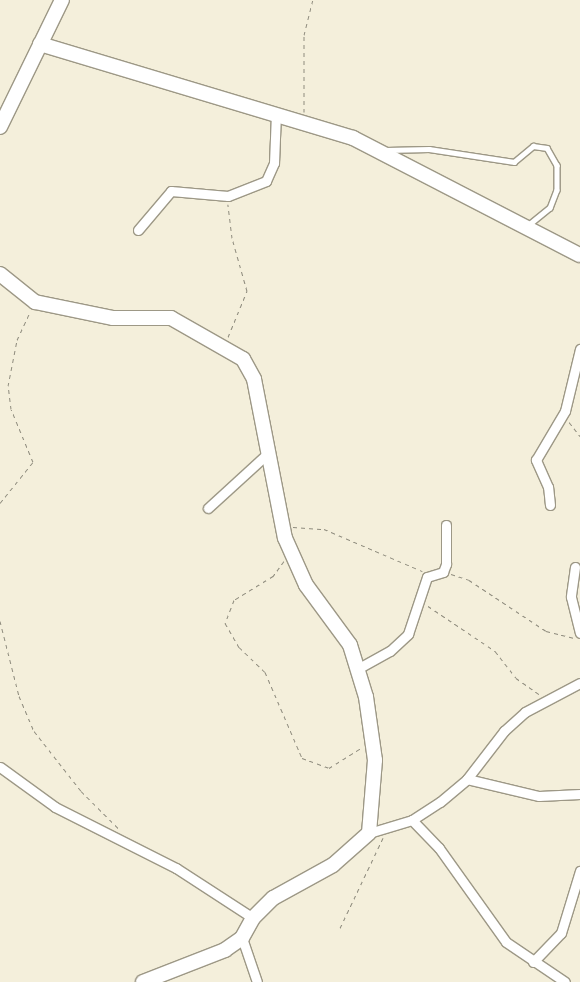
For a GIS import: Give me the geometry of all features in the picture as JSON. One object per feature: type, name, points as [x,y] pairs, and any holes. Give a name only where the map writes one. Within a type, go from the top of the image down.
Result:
[{"type":"street","points":[[0,127],[62,0]]},
{"type":"street","points":[[40,44],[276,114],[304,120],[378,151],[525,229],[580,255]]},
{"type":"street","points":[[138,230],[171,191],[228,196],[257,188],[272,169],[276,114]]},
{"type":"street","points":[[0,274],[35,302],[113,318],[171,318],[223,346],[251,368],[266,455],[282,526],[306,585],[350,645],[359,668],[373,738],[369,834]]},
{"type":"street","points":[[550,505],[548,488],[536,460],[564,415],[580,349]]},
{"type":"street","points":[[208,508],[266,455]]},
{"type":"street","points":[[359,668],[401,643],[420,602],[427,577],[443,572],[446,525]]},
{"type":"street","points":[[575,567],[571,597],[580,633]]},
{"type":"street","points":[[143,982],[208,959],[242,938],[253,918],[273,898],[333,865],[369,834],[412,820],[467,779],[504,731],[549,700],[580,683]]},
{"type":"street","points":[[0,767],[55,807],[132,843],[253,918]]},
{"type":"street","points":[[467,779],[540,796],[580,794]]},
{"type":"street","points":[[412,820],[439,848],[497,932],[533,962],[565,982]]},
{"type":"street","points":[[533,962],[561,933],[580,871]]},
{"type":"street","points":[[242,938],[257,982]]},
{"type":"lane","points":[[378,151],[429,149],[514,162],[534,146],[547,148],[556,165],[557,190],[550,208],[525,229]]},
{"type":"path","points":[[304,120],[304,34],[313,0]]},
{"type":"path","points":[[223,346],[246,291],[232,238],[228,196]]},
{"type":"path","points":[[0,503],[33,462],[11,409],[8,386],[17,340],[35,302]]},
{"type":"path","points":[[564,415],[580,436]]},
{"type":"path","points":[[282,526],[324,529],[416,568],[427,577]]},
{"type":"path","points":[[291,551],[273,576],[234,600],[225,623],[239,647],[265,672],[302,758],[329,768],[373,738]]},
{"type":"path","points":[[443,572],[469,580],[546,631],[580,638]]},
{"type":"path","points":[[420,602],[495,651],[516,678],[549,700]]},
{"type":"path","points":[[0,621],[19,696],[34,731],[87,798],[132,843]]},
{"type":"path","points":[[340,928],[386,830]]}]
